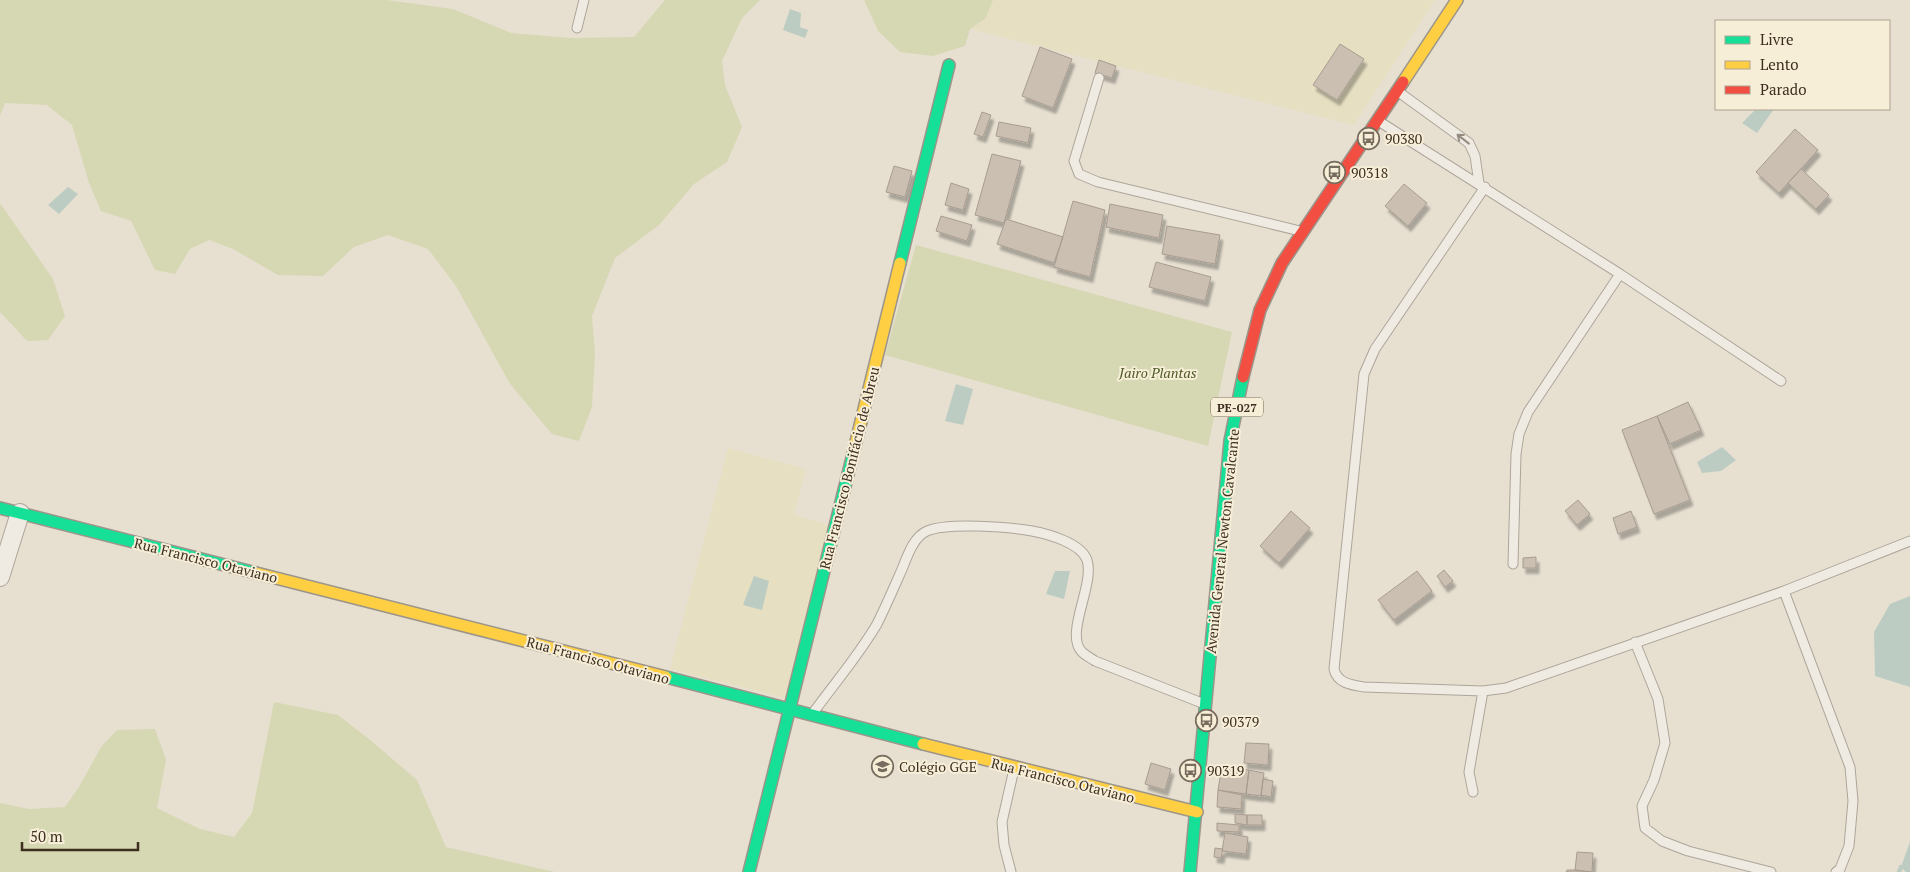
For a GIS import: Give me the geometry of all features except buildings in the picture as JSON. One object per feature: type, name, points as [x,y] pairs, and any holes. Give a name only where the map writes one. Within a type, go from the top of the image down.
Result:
[{"type":"street","name":"Avenida General Newton Cavalcante","points":[[1190,872],[1230,441],[1245,364],[1260,310],[1282,263],[1302,231],[1458,0]]},
{"type":"street","name":"Rua Francisco Bonifácio de Abreu","points":[[749,872],[949,65]]},
{"type":"street","name":"Rua Francisco Otaviano","points":[[0,508],[492,632],[1014,768],[1197,812]]},
{"type":"street","points":[[0,577],[20,513]]},
{"type":"lane","points":[[577,28],[584,0]]},
{"type":"lane","points":[[1099,78],[1074,161],[1079,174],[1098,182],[1302,231]]},
{"type":"lane","points":[[1397,90],[1469,144],[1475,156],[1482,185],[1374,348],[1364,374],[1334,669],[1335,675],[1346,683],[1364,687],[1483,690],[1506,688],[1784,591],[1910,541]]},
{"type":"lane","points":[[1376,119],[1620,274],[1781,382]]},
{"type":"lane","points":[[1513,564],[1516,454],[1519,434],[1528,412],[1620,274]]},
{"type":"lane","points":[[812,715],[876,624],[914,542],[925,532],[941,528],[973,527],[1012,528],[1038,532],[1064,540],[1079,549],[1087,560],[1088,574],[1077,627],[1076,641],[1081,651],[1095,661],[1206,705]]},
{"type":"lane","points":[[1784,591],[1850,767],[1853,801],[1849,846],[1840,869],[1836,872]]},
{"type":"lane","points":[[1635,642],[1658,700],[1665,743],[1654,780],[1642,806],[1645,828],[1662,841],[1688,851],[1772,872]]},
{"type":"lane","points":[[1473,792],[1469,772],[1483,690]]},
{"type":"lane","points":[[1011,872],[1004,844],[1002,822],[1014,768]]},
{"type":"shaded area","points":[[993,0],[1435,0],[1354,125],[970,29],[985,19]]},
{"type":"shaded area","points":[[790,9],[801,13],[800,27],[808,30],[805,38],[783,30]]},
{"type":"shaded area","points":[[1755,110],[1773,110],[1757,133],[1742,123]]},
{"type":"shaded area","points":[[68,187],[78,194],[59,214],[48,205]]},
{"type":"shaded area","points":[[956,384],[973,389],[963,425],[945,421]]},
{"type":"shaded area","points":[[1722,447],[1736,460],[1721,471],[1702,473],[1697,462]]},
{"type":"shaded area","points":[[728,448],[806,469],[794,515],[830,525],[785,698],[670,669]]},
{"type":"shaded area","points":[[1055,571],[1070,571],[1064,599],[1046,594]]},
{"type":"shaded area","points":[[754,576],[769,581],[762,610],[743,605]]},
{"type":"shaded area","points":[[1910,596],[1910,687],[1875,676],[1874,632],[1890,604]]},
{"type":"shaded area","points":[[1910,842],[1910,872],[1906,872],[1901,867]]},
{"type":"green space","points":[[0,0],[387,0],[453,9],[511,33],[570,38],[634,37],[665,0],[760,0],[742,18],[722,61],[725,85],[742,127],[727,162],[694,184],[659,225],[615,258],[592,316],[595,354],[592,407],[579,441],[552,434],[510,384],[456,286],[428,249],[388,235],[354,247],[323,276],[278,275],[233,249],[209,240],[190,249],[175,274],[155,270],[131,221],[101,211],[89,183],[72,125],[47,105],[5,103],[0,116]]},
{"type":"green space","points":[[864,0],[993,0],[985,19],[970,29],[965,46],[933,56],[900,52],[878,31]]},
{"type":"green space","points":[[0,203],[53,279],[65,316],[48,340],[27,341],[0,312]]},
{"type":"green space","name":"Jairo Plantas","points":[[916,245],[1232,332],[1208,446],[885,355]]},
{"type":"green space","points":[[274,702],[338,715],[369,739],[417,780],[446,847],[555,872],[0,872],[0,803],[29,809],[65,807],[79,787],[101,747],[117,730],[155,729],[166,760],[157,808],[200,829],[234,837],[252,813]]},
{"type":"waterway","points":[[1899,872],[1901,867]]},
{"type":"traffic: fast","points":[[900,263],[949,65]]},
{"type":"traffic: fast","points":[[1190,872],[1230,441],[1243,377]]},
{"type":"traffic: fast","points":[[749,872],[855,446]]},
{"type":"traffic: fast","points":[[0,508],[256,573]]},
{"type":"traffic: fast","points":[[666,677],[923,744]]},
{"type":"traffic: slow","points":[[1403,82],[1457,0]]},
{"type":"traffic: slow","points":[[855,446],[900,263]]},
{"type":"traffic: slow","points":[[256,573],[666,677]]},
{"type":"traffic: slow","points":[[923,744],[1197,812]]},
{"type":"traffic: jam","points":[[1243,377],[1260,310],[1282,263],[1403,82]]},
{"type":"place","name":"90380","points":[[1369,138]]},
{"type":"place","name":"90318","points":[[1335,172]]},
{"type":"place","name":"90379","points":[[1206,721]]},
{"type":"place","name":"Colégio GGE","points":[[883,766]]},
{"type":"place","name":"90319","points":[[1191,770]]}]
